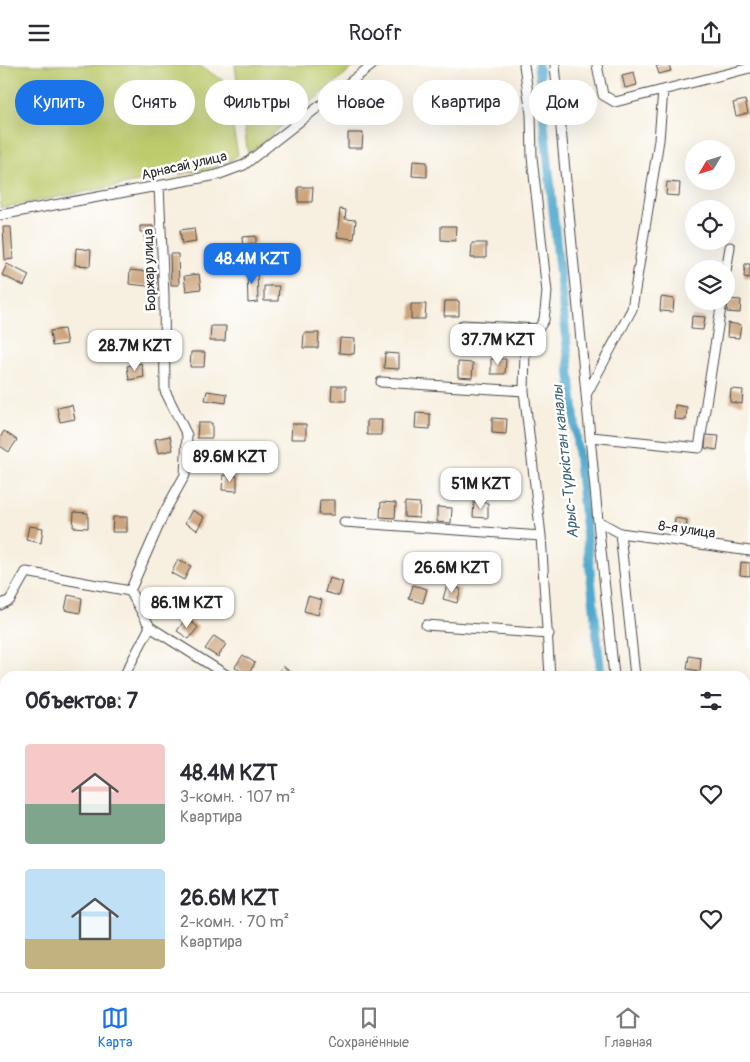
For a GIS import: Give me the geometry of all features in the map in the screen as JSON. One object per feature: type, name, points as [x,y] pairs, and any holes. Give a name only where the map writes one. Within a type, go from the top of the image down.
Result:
[{"type":"street","name":"Арнасай улица","points":[[0,215],[217,175],[244,165],[372,65]]},
{"type":"street","points":[[524,65],[531,114],[532,157],[547,292],[544,320],[526,349],[524,391],[541,536],[550,671]]},
{"type":"street","points":[[555,65],[613,671]]},
{"type":"street","points":[[597,65],[603,95],[615,103],[750,68]]},
{"type":"street","points":[[587,393],[632,309],[659,140],[663,90]]},
{"type":"street","name":"Боржар улица","points":[[130,591],[165,511],[185,475],[187,435],[165,391],[164,296],[159,186]]},
{"type":"street","points":[[591,437],[699,448],[721,310]]},
{"type":"street","points":[[463,325],[538,329]]},
{"type":"street","points":[[381,382],[524,391]]},
{"type":"street","points":[[598,521],[620,533],[634,671]]},
{"type":"street","points":[[344,522],[541,536]]},
{"type":"street","name":"8-я улица","points":[[620,533],[750,551]]},
{"type":"street","points":[[0,605],[10,599],[26,572],[130,591],[150,627],[220,671]]},
{"type":"street","points":[[426,625],[548,634]]},
{"type":"street","points":[[127,671],[150,627]]},
{"type":"green space","points":[[0,65],[198,65],[222,80],[205,80],[205,125],[232,125],[238,155],[223,166],[0,208]]},
{"type":"green space","points":[[235,65],[356,65],[338,80],[318,80],[318,96],[308,105],[308,80],[237,80]]},
{"type":"green space","points":[[244,125],[283,125],[248,154]]},
{"type":"building","points":[[656,65],[669,65],[671,71],[659,74]]},
{"type":"building","points":[[634,72],[637,85],[625,88],[622,75]]},
{"type":"building","points":[[745,100],[748,113],[736,116],[733,103]]},
{"type":"building","points":[[348,133],[363,133],[362,148],[348,148]]},
{"type":"building","points":[[413,161],[427,162],[427,177],[412,176]]},
{"type":"building","points":[[667,182],[680,183],[679,196],[666,195]]},
{"type":"building","points":[[298,187],[313,187],[312,202],[298,202]]},
{"type":"building","points":[[340,209],[346,210],[345,219],[356,220],[354,239],[337,237]]},
{"type":"building","points":[[140,226],[153,226],[154,248],[145,248],[144,232],[140,232]]},
{"type":"building","points":[[441,226],[456,226],[455,241],[441,240]]},
{"type":"building","points":[[3,227],[11,227],[13,259],[5,260]]},
{"type":"building","points":[[194,228],[196,242],[182,244],[180,230]]},
{"type":"building","points":[[256,236],[256,243],[249,244],[251,260],[244,261],[242,237]]},
{"type":"building","points":[[472,243],[486,243],[486,258],[471,258]]},
{"type":"building","points":[[76,248],[91,250],[90,266],[75,265]]},
{"type":"building","points":[[170,254],[178,254],[179,285],[171,285]]},
{"type":"building","points":[[7,264],[29,275],[24,286],[2,275]]},
{"type":"building","points":[[745,264],[750,264],[750,278],[744,277]]},
{"type":"building","points":[[257,268],[258,302],[248,303],[247,269]]},
{"type":"building","points":[[130,270],[158,273],[156,287],[129,284]]},
{"type":"building","points":[[199,274],[201,289],[186,291],[184,276]]},
{"type":"building","points":[[264,286],[279,286],[278,301],[264,301]]},
{"type":"building","points":[[661,297],[674,299],[673,312],[660,311]]},
{"type":"building","points":[[735,300],[741,300],[740,313],[727,312],[727,310],[735,310]]},
{"type":"building","points":[[445,301],[459,301],[459,316],[444,316]]},
{"type":"building","points":[[411,304],[426,304],[425,319],[411,319]]},
{"type":"building","points":[[692,316],[705,317],[703,330],[691,329]]},
{"type":"building","points":[[728,323],[741,325],[739,338],[727,337]]},
{"type":"building","points":[[211,326],[226,326],[225,341],[210,341]]},
{"type":"building","points":[[64,329],[67,344],[52,346],[50,331]]},
{"type":"building","points":[[142,332],[145,347],[130,350],[127,335]]},
{"type":"building","points":[[304,333],[319,333],[318,348],[303,348]]},
{"type":"building","points":[[340,338],[355,339],[354,354],[339,353]]},
{"type":"building","points":[[191,352],[205,352],[204,367],[190,367]]},
{"type":"building","points":[[385,353],[399,354],[399,369],[384,368]]},
{"type":"building","points":[[491,359],[506,359],[505,374],[491,374]]},
{"type":"building","points":[[458,362],[473,363],[472,378],[458,377]]},
{"type":"building","points":[[141,363],[144,377],[129,380],[127,366]]},
{"type":"building","points":[[332,386],[346,386],[346,401],[331,401]]},
{"type":"building","points":[[731,389],[743,390],[742,404],[730,402]]},
{"type":"building","points":[[207,391],[227,394],[226,403],[205,400]]},
{"type":"building","points":[[72,405],[75,419],[60,422],[57,408]]},
{"type":"building","points":[[675,405],[687,407],[686,420],[674,419]]},
{"type":"building","points":[[416,413],[430,414],[430,429],[415,428]]},
{"type":"building","points":[[492,418],[507,419],[506,434],[492,433]]},
{"type":"building","points":[[367,420],[382,420],[381,435],[367,435]]},
{"type":"building","points":[[198,423],[212,423],[212,438],[197,438]]},
{"type":"building","points":[[292,424],[306,424],[306,439],[291,439]]},
{"type":"building","points":[[4,431],[17,440],[9,452],[0,446],[0,438]]},
{"type":"building","points":[[706,435],[719,436],[717,450],[705,448]]},
{"type":"building","points":[[170,436],[173,450],[158,453],[155,439]]},
{"type":"building","points":[[223,475],[237,476],[237,491],[222,490]]},
{"type":"building","points":[[320,500],[334,500],[334,515],[319,515]]},
{"type":"building","points":[[381,502],[396,503],[395,518],[380,517]]},
{"type":"building","points":[[405,502],[420,503],[419,518],[405,517]]},
{"type":"building","points":[[474,502],[488,503],[488,518],[473,517]]},
{"type":"building","points":[[437,507],[452,508],[451,523],[437,522]]},
{"type":"building","points":[[192,510],[204,517],[197,530],[185,523]]},
{"type":"building","points":[[74,512],[88,513],[88,528],[73,527]]},
{"type":"building","points":[[113,517],[127,517],[127,532],[112,532]]},
{"type":"building","points":[[675,518],[687,520],[686,533],[674,532]]},
{"type":"building","points":[[29,526],[43,528],[41,543],[26,540]]},
{"type":"building","points":[[178,560],[191,566],[184,580],[171,573]]},
{"type":"building","points":[[741,562],[750,563],[750,576],[740,575]]},
{"type":"building","points":[[329,578],[343,582],[339,596],[325,592]]},
{"type":"building","points":[[413,585],[427,589],[423,603],[409,599]]},
{"type":"building","points":[[447,585],[461,589],[457,603],[443,599]]},
{"type":"building","points":[[68,595],[82,598],[80,613],[65,610]]},
{"type":"building","points":[[308,596],[322,600],[318,615],[304,611]]},
{"type":"building","points":[[186,618],[198,627],[189,639],[177,631]]},
{"type":"building","points":[[214,636],[226,644],[218,657],[205,649]]},
{"type":"building","points":[[243,655],[255,663],[250,671],[240,671],[235,667]]},
{"type":"building","points":[[689,656],[701,658],[700,671],[687,669]]},
{"type":"building","points":[[283,666],[289,671],[279,671]]},
{"type":"waterway","name":"Арыс-Түркістан каналы","points":[[538,65],[600,671]]}]
